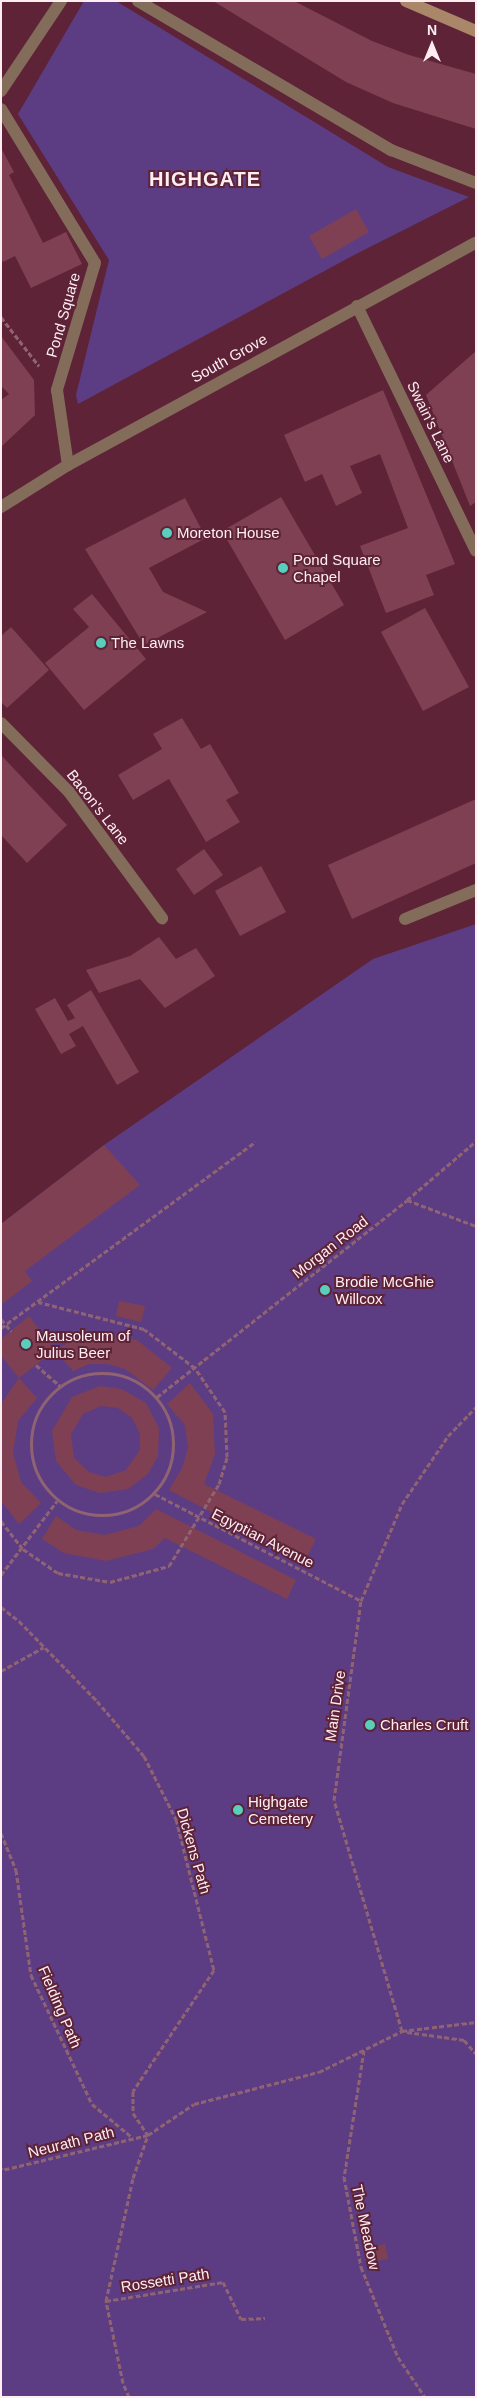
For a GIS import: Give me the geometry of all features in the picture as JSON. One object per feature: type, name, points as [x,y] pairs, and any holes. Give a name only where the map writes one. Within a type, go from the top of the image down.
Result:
[{"type":"main road","points":[[406,1],[476,31]]},
{"type":"street","points":[[1,92],[61,1]]},
{"type":"street","points":[[138,1],[392,150],[476,183]]},
{"type":"street","name":"Pond Square","points":[[1,109],[95,263],[58,390],[68,465]]},
{"type":"street","name":"South Grove","points":[[1,506],[68,465],[476,242]]},
{"type":"street","name":"Swain's Lane","points":[[357,306],[476,551]]},
{"type":"street","name":"Bacon's Lane","points":[[1,723],[70,792],[162,918]]},
{"type":"street","points":[[405,919],[476,890]]},
{"type":"path","points":[[1,317],[58,390]]},
{"type":"path","name":"Morgan Road","points":[[157,1397],[407,1200],[476,1141]]},
{"type":"path","points":[[1,1328],[255,1142]]},
{"type":"path","points":[[407,1200],[476,1226]]},
{"type":"path","points":[[1,1521],[23,1549],[58,1573],[110,1582],[169,1566],[219,1484],[227,1457],[225,1412],[195,1368],[144,1329],[38,1302]]},
{"type":"path","points":[[1,1319],[11,1331]]},
{"type":"path","points":[[36,1365],[60,1386]]},
{"type":"path","points":[[93,1373],[128,1377],[157,1397],[172,1428],[172,1463],[155,1494],[125,1513],[90,1515],[58,1501],[37,1475],[30,1443],[38,1411],[60,1386],[93,1373]]},
{"type":"path","name":"Main Drive","points":[[402,2031],[334,1800],[361,1601],[402,1504],[448,1436],[476,1407]]},
{"type":"path","name":"Egyptian Avenue","points":[[155,1494],[361,1601]]},
{"type":"path","points":[[1,1575],[23,1549],[58,1501]]},
{"type":"path","name":"Dickens Path","points":[[1,1607],[44,1647],[97,1701],[144,1756],[176,1819],[214,1970],[133,2091],[133,2113],[148,2135]]},
{"type":"path","points":[[1,1671],[44,1647]]},
{"type":"path","name":"Fielding Path","points":[[1,1833],[16,1870],[31,1975],[92,2104],[133,2138]]},
{"type":"path","points":[[129,2397],[123,2383],[106,2301],[133,2178],[148,2135],[194,2104],[319,2072],[402,2031],[476,2022]]},
{"type":"path","points":[[402,2031],[464,2040],[476,2054]]},
{"type":"path","name":"The Meadow","points":[[365,2049],[344,2177],[361,2267],[398,2357],[425,2397]]},
{"type":"path","name":"Neurath Path","points":[[1,2168],[2,2170],[148,2135]]},
{"type":"path","name":"Rossetti Path","points":[[106,2301],[223,2282],[241,2319],[265,2318]]},
{"type":"shaded area","points":[[84,1],[116,1],[388,167],[469,197],[354,255],[78,404],[76,395],[109,260],[18,114]]},
{"type":"shaded area","name":"Highgate Cemetery","points":[[476,924],[476,2397],[1,2397],[1,1224],[104,1145],[373,959]]},
{"type":"building","points":[[213,1],[294,1],[372,41],[409,55],[476,74],[476,129],[393,103],[346,82]]},
{"type":"building","points":[[1,148],[14,172],[9,175],[43,243],[66,232],[82,264],[31,288],[15,256],[3,262],[1,258]]},
{"type":"building","points":[[356,209],[369,232],[322,259],[309,236]]},
{"type":"building","points":[[1,336],[34,380],[35,415],[1,447],[1,400],[9,394],[1,386]]},
{"type":"building","points":[[476,351],[476,502],[470,506],[426,395]]},
{"type":"building","points":[[383,390],[455,564],[426,575],[434,595],[386,613],[360,546],[408,528],[380,454],[350,466],[362,493],[336,506],[322,474],[305,482],[284,435]]},
{"type":"building","name":"Pond Square Chapel","points":[[281,497],[344,605],[285,640],[222,531]]},
{"type":"building","points":[[185,498],[206,538],[149,568],[163,592],[207,612],[144,645],[85,549]]},
{"type":"building","name":"The Lawns","points":[[92,594],[146,659],[84,710],[45,663],[89,627],[73,609]]},
{"type":"building","points":[[425,608],[469,687],[423,711],[381,632]]},
{"type":"building","points":[[11,627],[49,670],[7,708],[1,702],[1,636]]},
{"type":"building","points":[[182,718],[201,749],[210,744],[239,793],[226,800],[240,822],[206,842],[169,779],[133,800],[118,775],[162,749],[153,734]]},
{"type":"building","points":[[1,755],[67,825],[27,863],[1,835]]},
{"type":"building","points":[[476,799],[476,863],[352,919],[328,865]]},
{"type":"building","points":[[204,849],[223,875],[194,895],[176,869]]},
{"type":"building","points":[[261,866],[286,912],[240,936],[215,891]]},
{"type":"building","points":[[159,937],[176,959],[196,948],[215,976],[165,1008],[140,979],[99,993],[86,970],[130,956]]},
{"type":"building","points":[[91,990],[139,1072],[117,1085],[83,1026],[69,1034],[76,1046],[61,1054],[35,1009],[55,998],[68,1021],[75,1018],[67,1005]]},
{"type":"building","points":[[104,1145],[140,1185],[25,1271],[32,1281],[1,1305],[1,1224]]},
{"type":"building","points":[[119,1301],[145,1306],[141,1322],[116,1316]]},
{"type":"building","name":"Mausoleum of Julius Beer","points":[[29,1316],[55,1350],[19,1378],[1,1356],[1,1339]]},
{"type":"building","points":[[81,1336],[111,1336],[137,1340],[172,1368],[153,1390],[125,1369],[108,1364],[89,1364],[73,1371],[55,1350]]},
{"type":"building","points":[[19,1378],[37,1398],[18,1421],[13,1453],[21,1482],[41,1503],[19,1524],[1,1501],[1,1404]]},
{"type":"building","points":[[190,1383],[213,1414],[215,1454],[204,1484],[316,1539],[305,1561],[169,1490],[182,1468],[188,1448],[185,1425],[167,1404]]},
{"type":"building","points":[[100,1386],[122,1389],[146,1403],[159,1428],[158,1456],[148,1474],[128,1489],[100,1493],[76,1485],[56,1461],[52,1431],[72,1397]],"holes":[[[101,1406],[118,1408],[132,1418],[140,1434],[140,1450],[126,1470],[106,1477],[89,1472],[74,1458],[71,1434],[83,1414]]]},
{"type":"building","points":[[156,1509],[296,1580],[287,1599],[165,1538],[153,1549],[106,1561],[64,1553],[42,1539],[56,1516],[76,1530],[105,1535],[139,1526]]},
{"type":"building","points":[[385,2244],[388,2259],[375,2261],[372,2246]]},
{"type":"place","name":"Moreton House","points":[[167,533]]},
{"type":"place","name":"Pond Square Chapel","points":[[283,568]]},
{"type":"place","name":"The Lawns","points":[[101,643]]},
{"type":"place","name":"Brodie McGhie Willcox","points":[[325,1290]]},
{"type":"place","name":"Mausoleum of Julius Beer","points":[[26,1344]]},
{"type":"place","name":"Charles Cruft","points":[[370,1725]]},
{"type":"place","name":"Highgate Cemetery","points":[[238,1810]]},
{"type":"district","name":"HIGHGATE","points":[[205,179]]}]
